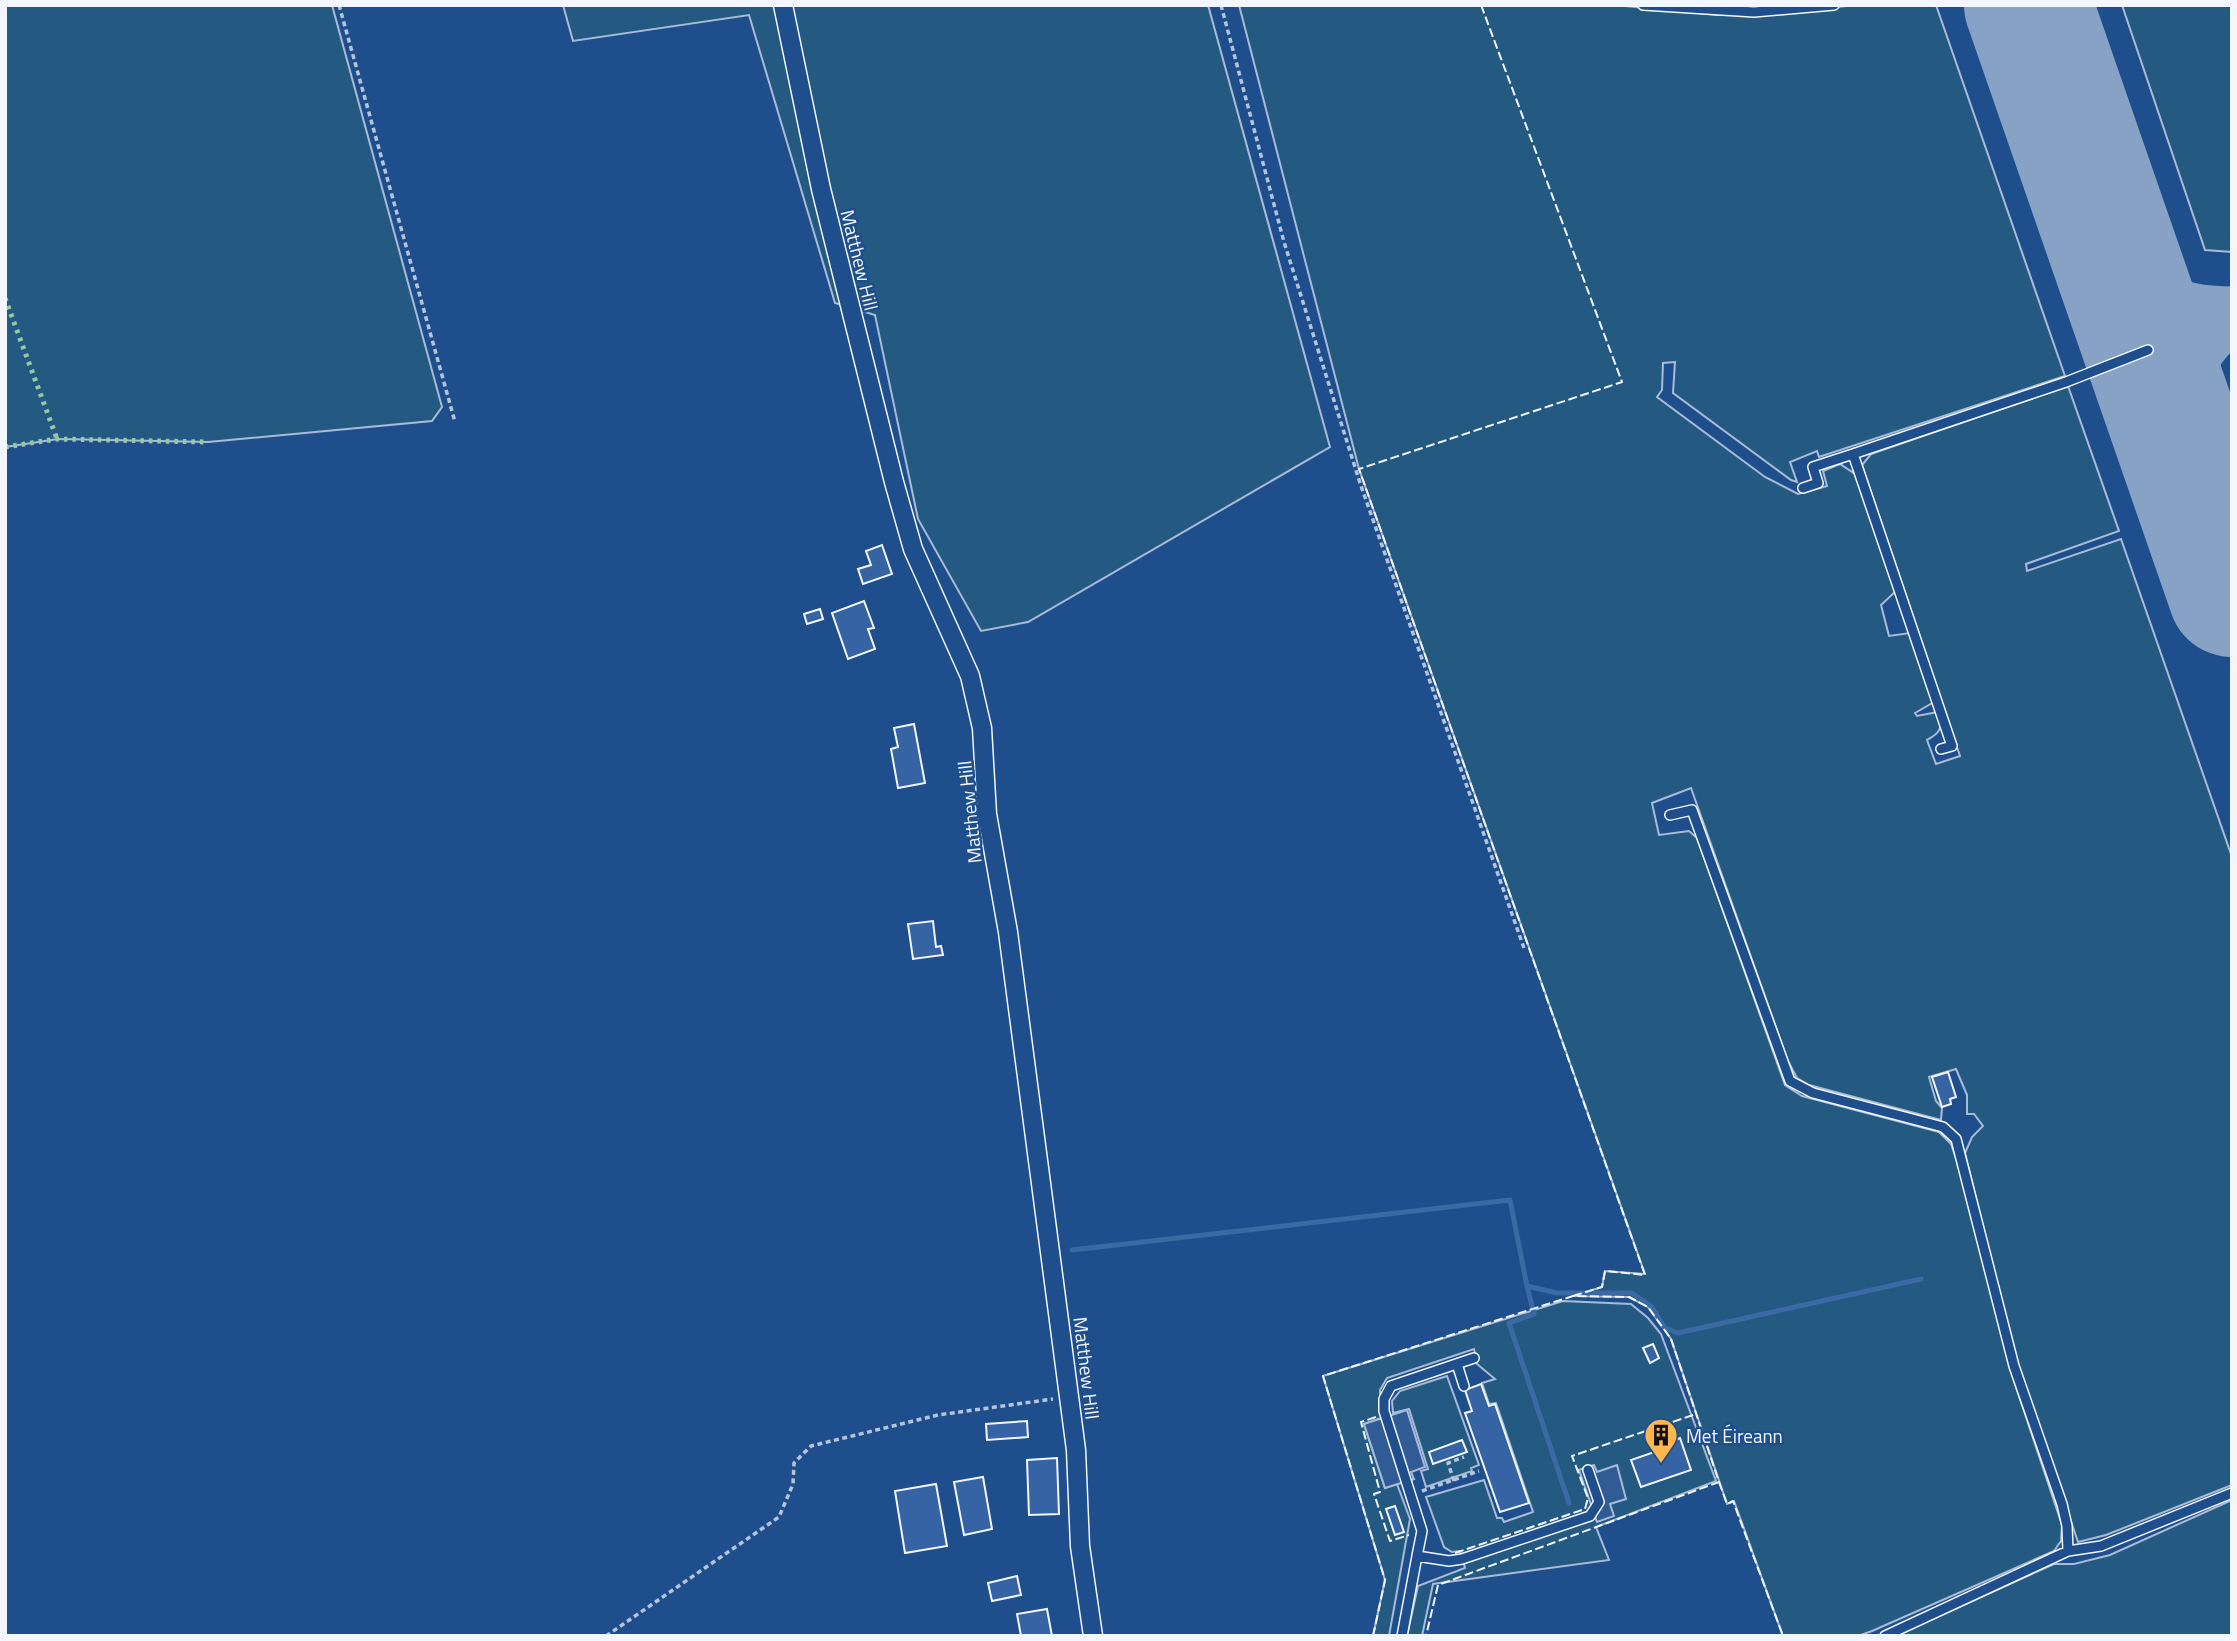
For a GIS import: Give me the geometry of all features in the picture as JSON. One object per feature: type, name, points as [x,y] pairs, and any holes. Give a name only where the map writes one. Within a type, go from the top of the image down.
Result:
[{"type":"street","name":"Matthew Hill","points":[[783,5],[821,189],[894,482],[913,549],[970,676],[982,729],[988,814],[1010,946],[1076,1450],[1080,1546],[1094,1636]]},
{"type":"lane","points":[[1643,5],[1754,12],[1834,5]]},
{"type":"lane","points":[[1802,488],[1818,482],[1813,467],[2066,382],[2148,350]]},
{"type":"lane","points":[[1853,454],[1952,746],[1941,749]]},
{"type":"lane","points":[[1670,816],[1692,810],[1790,1081],[1813,1093],[1943,1127],[1956,1139],[2014,1366],[2062,1504],[2067,1525],[2068,1551]]},
{"type":"lane","points":[[1402,1636],[1422,1531],[1384,1411],[1386,1392],[1391,1386],[1474,1358]]},
{"type":"lane","points":[[1457,1364],[1464,1386]]},
{"type":"lane","points":[[1418,1556],[1449,1561],[1462,1559],[1590,1516],[1599,1502],[1588,1470]]},
{"type":"lane","points":[[1885,1636],[2068,1551],[2101,1546],[2232,1493]]},
{"type":"path","points":[[340,5],[455,422]]},
{"type":"path","points":[[1221,5],[1284,242],[1360,483],[1525,951]]},
{"type":"path","points":[[606,1636],[779,1517],[793,1484],[794,1463],[811,1446],[938,1415],[1069,1397]]},
{"type":"path","points":[[1454,1480],[1448,1463],[1464,1457]]},
{"type":"path","points":[[1405,1478],[1417,1474],[1423,1492],[1479,1472]]},
{"type":"shaded area","points":[[5,5],[332,5],[442,407],[432,421],[208,442],[58,439],[5,447]]},
{"type":"shaded area","points":[[563,5],[1208,5],[1330,447],[1028,622],[981,631],[918,519],[875,315],[835,303],[749,15],[573,41]]},
{"type":"shaded area","points":[[1239,5],[1615,5],[1718,15],[1755,15],[1857,5],[1936,5],[2065,376],[1819,457],[1817,451],[1790,462],[1797,482],[1673,393],[1675,362],[1663,363],[1662,390],[1657,397],[1765,477],[1798,494],[1827,486],[1823,471],[1840,464],[1855,474],[1896,591],[1881,605],[1889,636],[1910,633],[1934,702],[1915,713],[1917,716],[1938,712],[1940,729],[1927,740],[1936,764],[1960,756],[1862,465],[1871,454],[2068,386],[2119,531],[2026,564],[2027,571],[2121,539],[2232,857],[2232,1485],[2106,1535],[2078,1542],[2015,1357],[1965,1153],[1972,1137],[1983,1126],[1974,1114],[1967,1114],[1967,1095],[1956,1069],[1929,1077],[1936,1101],[1942,1108],[1941,1120],[1809,1085],[1797,1078],[1788,1061],[1691,788],[1652,803],[1659,835],[1689,831],[1697,838],[1785,1085],[1802,1096],[1939,1132],[1951,1144],[1965,1184],[2014,1381],[2062,1525],[2061,1541],[2054,1551],[1872,1631],[1858,1636],[1783,1636],[1734,1501],[1727,1504],[1671,1339],[1648,1307],[1629,1297],[1573,1296],[1602,1287],[1605,1271],[1645,1274],[1359,469]]},
{"type":"shaded area","points":[[2122,5],[2232,5],[2232,252],[2205,250]]},
{"type":"shaded area","points":[[1563,1301],[1631,1304],[1648,1318],[1661,1334],[1716,1481],[1596,1527],[1609,1560],[1433,1584],[1422,1636],[1407,1636],[1418,1586],[1465,1568],[1460,1551],[1452,1552],[1444,1547],[1426,1497],[1484,1480],[1497,1518],[1502,1518],[1504,1522],[1533,1512],[1496,1403],[1489,1404],[1482,1383],[1495,1379],[1477,1364],[1474,1349],[1387,1378],[1380,1390],[1381,1418],[1364,1424],[1385,1488],[1397,1484],[1410,1519],[1389,1636],[1373,1636],[1385,1580],[1323,1376]]},
{"type":"shaded area","points":[[1447,1376],[1479,1465],[1471,1468],[1472,1471],[1426,1487],[1421,1471],[1428,1469],[1409,1409],[1393,1413],[1392,1401],[1400,1391]]},
{"type":"shaded area","points":[[1407,1410],[1425,1467],[1411,1472],[1414,1479],[1385,1488],[1364,1424]]},
{"type":"shaded area","points":[[1594,1465],[1597,1472],[1617,1465],[1626,1499],[1610,1504],[1614,1516],[1597,1522],[1579,1470]]},
{"type":"shaded area","points":[[2232,1500],[2232,1636],[1895,1636],[2054,1564],[2074,1564],[2110,1555]]},
{"type":"building","points":[[882,545],[892,574],[863,584],[858,569],[871,565],[866,551]]},
{"type":"building","points":[[864,601],[874,628],[868,629],[875,649],[848,659],[832,613]]},
{"type":"building","points":[[820,609],[823,619],[807,624],[804,614]]},
{"type":"building","points":[[914,724],[925,783],[898,788],[891,749],[898,747],[894,728]]},
{"type":"building","points":[[933,921],[936,947],[941,946],[943,955],[913,959],[908,924]]},
{"type":"building","points":[[1948,1072],[1956,1097],[1950,1099],[1951,1104],[1942,1107],[1932,1077]]},
{"type":"building","points":[[1653,1344],[1659,1358],[1650,1363],[1643,1348]]},
{"type":"building","points":[[1481,1384],[1489,1406],[1495,1404],[1529,1503],[1500,1512],[1465,1413],[1472,1411],[1465,1390]]},
{"type":"building","points":[[1027,1421],[1028,1437],[987,1440],[986,1424]]},
{"type":"building","name":"Met Éireann","points":[[1680,1438],[1691,1470],[1641,1487],[1631,1460],[1669,1447],[1667,1443]]},
{"type":"building","points":[[1462,1440],[1467,1452],[1433,1464],[1429,1452]]},
{"type":"building","points":[[1057,1458],[1059,1514],[1029,1515],[1027,1460]]},
{"type":"building","points":[[983,1477],[992,1529],[964,1535],[954,1482]]},
{"type":"building","points":[[936,1484],[947,1546],[905,1553],[895,1491]]},
{"type":"building","points":[[1395,1506],[1404,1532],[1395,1535],[1386,1509]]},
{"type":"building","points":[[1017,1576],[1021,1595],[992,1601],[988,1583]]},
{"type":"building","points":[[1047,1609],[1052,1636],[1021,1636],[1017,1614]]},
{"type":"waterway","points":[[1072,1250],[1510,1200],[1527,1286]]},
{"type":"waterway","points":[[1569,1503],[1509,1323],[1534,1314],[1527,1286],[1557,1293],[1632,1293],[1651,1306],[1665,1328],[1678,1333],[1921,1279]]},
{"type":"taxiway","points":[[2119,268],[2147,289],[2171,302],[2196,309],[2232,312]]},
{"type":"taxiway","points":[[2180,443],[2181,405],[2188,373],[2204,344],[2232,318]]},
{"type":"runway","points":[[2028,5],[2232,593]]},
{"type":"hedge","points":[[5,298],[57,439]]},
{"type":"hedge","points":[[5,447],[57,439],[208,442]]},
{"type":"fence","points":[[1481,5],[1622,382],[1359,469],[1645,1275],[1605,1271],[1602,1287],[1573,1296]]},
{"type":"fence","points":[[1373,1636],[1385,1580],[1323,1376],[1573,1296],[1629,1297],[1648,1307],[1671,1339],[1719,1482],[1438,1585],[1426,1636]]},
{"type":"fence","points":[[1455,1553],[1585,1509],[1588,1498],[1572,1456],[1696,1414]]},
{"type":"fence","points":[[1376,1417],[1361,1422],[1380,1492],[1374,1494],[1390,1541],[1409,1535]]},
{"type":"fence","points":[[1719,1482],[1727,1504],[1733,1501],[1783,1636]]},
{"type":"place","name":"Met Éireann","points":[[1661,1465]]}]
